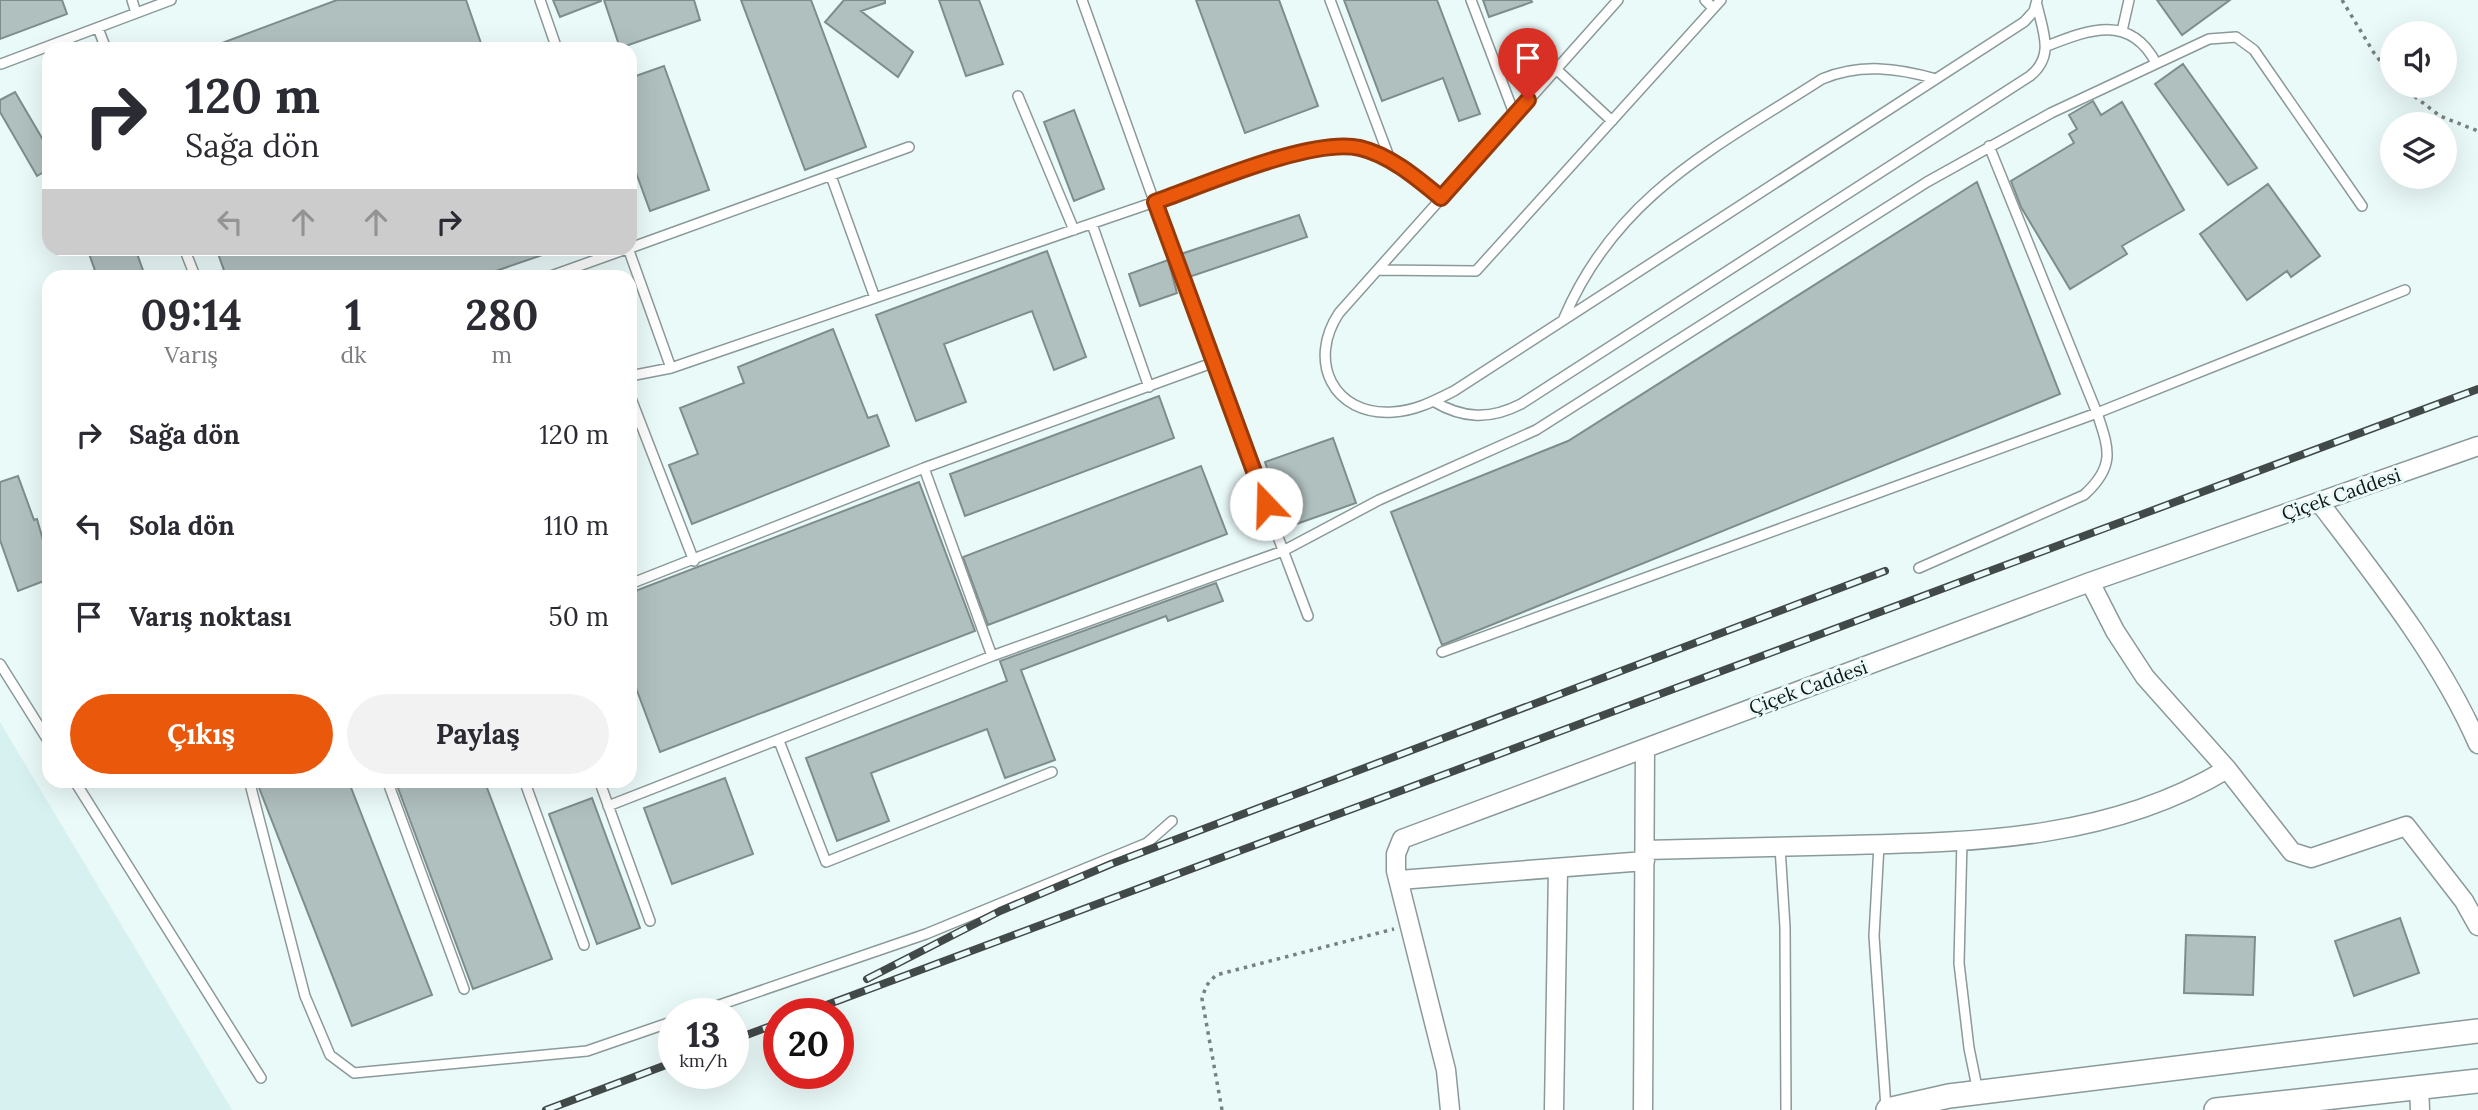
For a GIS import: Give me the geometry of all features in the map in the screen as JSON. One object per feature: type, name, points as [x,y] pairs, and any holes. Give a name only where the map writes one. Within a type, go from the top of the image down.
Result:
[{"type":"street","name":"Çiçek Caddesi","points":[[1450,1110],[1447,1070],[1395,863],[1402,839],[2090,582],[2478,446]]},
{"type":"street","points":[[2319,502],[2407,624],[2468,721],[2478,744]]},
{"type":"street","points":[[2090,582],[2115,631],[2145,677],[2227,769],[2292,852],[2301,857],[2312,858],[2406,826],[2464,901],[2478,926]]},
{"type":"street","points":[[1643,1110],[1645,748]]},
{"type":"street","points":[[1399,880],[1558,868],[1645,856],[1780,847],[2025,837],[2111,820],[2175,798],[2227,769]]},
{"type":"street","points":[[1554,1110],[1558,868]]},
{"type":"street","points":[[1887,1110],[1978,1092],[2478,1031]]},
{"type":"street","points":[[2216,1110],[2419,1099],[2478,1082]]},
{"type":"lane","points":[[132,0],[136,13]]},
{"type":"lane","points":[[60,42],[171,0]]},
{"type":"lane","points":[[540,0],[555,42]]},
{"type":"lane","points":[[1082,0],[1212,363],[1308,616]]},
{"type":"lane","points":[[1330,0],[1391,163]]},
{"type":"lane","points":[[1471,0],[1515,116]]},
{"type":"lane","points":[[1618,0],[1339,313],[1327,335],[1324,357],[1328,377],[1345,399],[1370,411],[1405,411],[1433,401],[2024,22],[2037,2]]},
{"type":"lane","points":[[1705,0],[1713,8]]},
{"type":"lane","points":[[1378,270],[1476,271],[1721,0]]},
{"type":"lane","points":[[2122,31],[2129,0]]},
{"type":"lane","points":[[1433,401],[1457,413],[1482,416],[1496,415],[1521,404],[2030,76],[2043,63],[2047,46],[2037,2]]},
{"type":"lane","points":[[98,28],[103,42]]},
{"type":"lane","points":[[2047,46],[2101,29],[2122,31],[2142,43],[2156,62]]},
{"type":"lane","points":[[608,806],[992,656],[1283,551],[1378,500],[1536,430],[1867,219],[1989,146],[2156,62],[2217,37],[2236,37],[2249,44],[2362,206]]},
{"type":"lane","points":[[1,64],[42,49]]},
{"type":"lane","points":[[1563,320],[1594,259],[1641,203],[1679,172],[1822,79],[1845,71],[1875,68],[1936,79]]},
{"type":"lane","points":[[1556,69],[1612,121]]},
{"type":"lane","points":[[1018,96],[1074,230]]},
{"type":"lane","points":[[1919,568],[2084,495],[2101,476],[2108,458],[2109,448],[2097,413],[1989,146]]},
{"type":"lane","points":[[637,375],[671,368],[1320,147],[1360,148],[1391,163],[1441,198]]},
{"type":"lane","points":[[637,245],[909,148]]},
{"type":"lane","points":[[831,176],[875,298]]},
{"type":"lane","points":[[1092,224],[1149,387]]},
{"type":"lane","points":[[568,270],[607,256]]},
{"type":"lane","points":[[637,271],[671,368]]},
{"type":"lane","points":[[1442,652],[2097,413],[2405,290]]},
{"type":"lane","points":[[637,581],[924,468],[1212,363]]},
{"type":"lane","points":[[637,414],[694,561]]},
{"type":"lane","points":[[924,468],[992,656]]},
{"type":"lane","points":[[0,664],[42,728]]},
{"type":"lane","points":[[779,741],[826,862],[1052,772]]},
{"type":"lane","points":[[79,788],[261,1078]]},
{"type":"lane","points":[[251,788],[305,996],[324,1045],[345,1069],[354,1073],[587,1051],[658,1027]]},
{"type":"lane","points":[[390,788],[464,989]]},
{"type":"lane","points":[[527,788],[584,945]]},
{"type":"lane","points":[[602,788],[650,920]]},
{"type":"lane","points":[[740,998],[926,934],[1147,843],[1172,821]]},
{"type":"lane","points":[[1962,840],[1959,963],[1978,1092]]},
{"type":"lane","points":[[1879,845],[1874,936],[1887,1110]]},
{"type":"lane","points":[[1780,847],[1785,927],[1786,1110]]},
{"type":"path","points":[[2342,0],[2380,61]]},
{"type":"path","points":[[2417,98],[2440,116],[2478,131]]},
{"type":"path","points":[[1222,1110],[1202,999],[1210,980],[1216,975],[1410,925]]},
{"type":"shaded area","points":[[0,722],[232,1110],[0,1110]]},
{"type":"building","points":[[0,0],[62,0],[67,14],[0,39]]},
{"type":"building","points":[[337,0],[466,0],[481,42],[225,42]]},
{"type":"building","points":[[553,0],[601,0],[601,1],[560,17]]},
{"type":"building","points":[[604,0],[694,0],[700,20],[637,42],[618,42]]},
{"type":"building","points":[[741,0],[811,0],[866,147],[805,170]]},
{"type":"building","points":[[844,0],[885,0],[885,3],[861,11],[913,52],[898,77],[825,22]]},
{"type":"building","points":[[939,0],[979,0],[1003,64],[966,76]]},
{"type":"building","points":[[1196,0],[1279,0],[1318,106],[1245,133]]},
{"type":"building","points":[[1344,0],[1437,0],[1480,114],[1459,121],[1443,78],[1382,101]]},
{"type":"building","points":[[1483,0],[1531,0],[1532,2],[1489,17]]},
{"type":"building","points":[[2157,0],[2230,0],[2182,35]]},
{"type":"building","points":[[2183,64],[2257,168],[2228,185],[2155,84]]},
{"type":"building","points":[[664,66],[709,190],[650,211],[637,175],[637,76]]},
{"type":"building","points":[[15,92],[42,138],[42,173],[37,176],[0,112],[0,100]]},
{"type":"building","points":[[2093,101],[2101,115],[2122,102],[2184,210],[2122,246],[2127,254],[2070,289],[2021,207],[2011,181],[2074,143],[2069,134],[2077,129],[2069,115]]},
{"type":"building","points":[[1074,110],[1104,189],[1074,201],[1044,122]]},
{"type":"building","points":[[1977,182],[2060,394],[1442,645],[1391,512],[1568,441]]},
{"type":"building","points":[[2268,184],[2320,256],[2291,277],[2287,271],[2247,300],[2200,234]]},
{"type":"building","points":[[1299,215],[1307,237],[1189,277],[1181,254]]},
{"type":"building","points":[[1047,251],[1086,357],[1054,370],[1032,311],[944,344],[966,402],[916,421],[876,315]]},
{"type":"building","points":[[90,256],[138,256],[143,270],[95,270]]},
{"type":"building","points":[[219,256],[539,256],[499,270],[224,270]]},
{"type":"building","points":[[1168,260],[1177,293],[1140,306],[1129,274]]},
{"type":"building","points":[[833,329],[868,418],[877,415],[889,446],[692,524],[669,465],[698,454],[680,408],[744,383],[738,367]]},
{"type":"building","points":[[1159,396],[1174,438],[965,516],[950,474]]},
{"type":"building","points":[[1333,438],[1356,503],[1288,527],[1265,462]]},
{"type":"building","points":[[1201,466],[1227,534],[988,625],[963,557]]},
{"type":"building","points":[[18,476],[42,536],[42,582],[18,591],[0,540],[0,482]]},
{"type":"building","points":[[919,482],[975,631],[660,752],[637,691],[637,590]]},
{"type":"building","points":[[1216,583],[1223,601],[1168,621],[1166,616],[1021,670],[1055,760],[1005,778],[987,729],[871,773],[889,821],[837,841],[806,758],[1007,681],[1000,661]]},
{"type":"building","points":[[725,778],[753,854],[672,884],[644,808]]},
{"type":"building","points":[[259,788],[351,788],[432,995],[352,1026]]},
{"type":"building","points":[[398,788],[487,788],[552,959],[473,989]]},
{"type":"building","points":[[592,798],[640,928],[597,944],[549,814]]},
{"type":"building","points":[[2400,918],[2419,973],[2354,996],[2335,941]]},
{"type":"building","points":[[2186,935],[2255,937],[2253,995],[2184,993]]},
{"type":"railway","points":[[845,998],[2478,389]]},
{"type":"railway","points":[[867,979],[1000,911],[1111,864],[1885,571]]},
{"type":"railway","points":[[749,1034],[763,1029]]},
{"type":"railway","points":[[546,1110],[658,1068]]},
{"type":"route","points":[[1266,504],[1155,202],[1303,151],[1337,146],[1360,148],[1380,155],[1405,170],[1441,198],[1528,100]]}]
